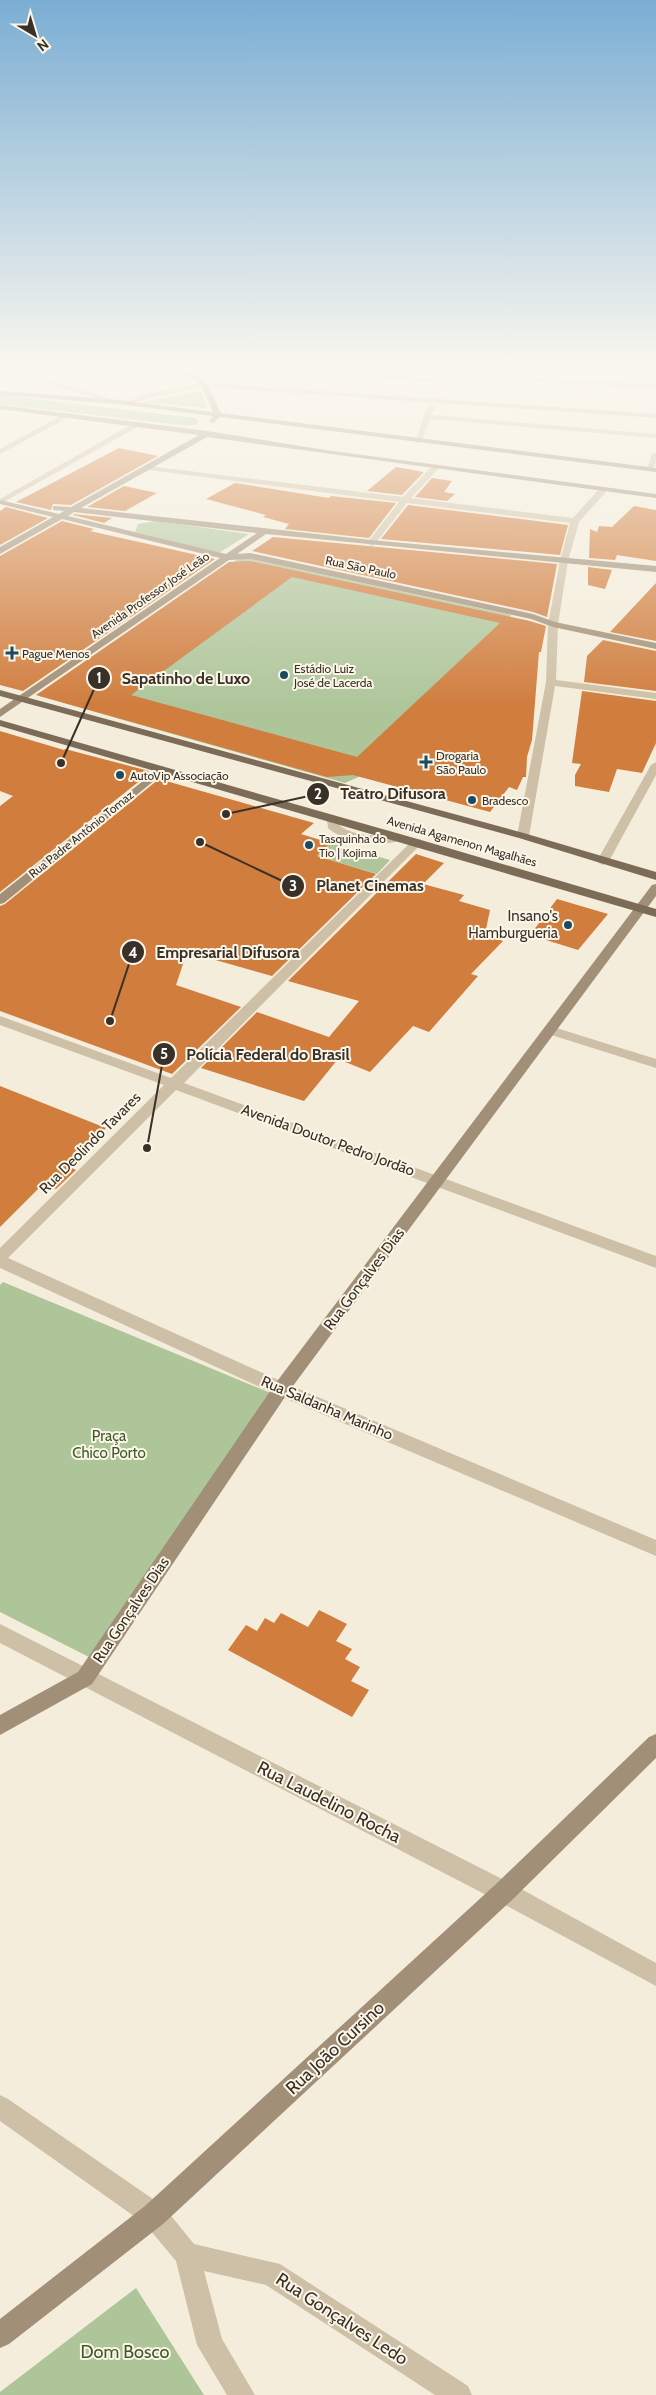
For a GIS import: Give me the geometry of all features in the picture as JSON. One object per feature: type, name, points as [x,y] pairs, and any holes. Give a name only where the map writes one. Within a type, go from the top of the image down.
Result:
[{"type":"main road","name":"Avenida Agamenon Magalhães","points":[[0,692],[523,836],[602,862],[656,876]]},
{"type":"main road","points":[[0,723],[333,818]]},
{"type":"main road","name":"Avenida Agamenon Magalhães","points":[[400,837],[656,913]]},
{"type":"street","points":[[0,502],[34,483]]},
{"type":"street","points":[[0,551],[122,483]]},
{"type":"street","points":[[263,483],[575,521]]},
{"type":"street","points":[[371,543],[404,501],[421,483]]},
{"type":"street","points":[[550,483],[656,496]]},
{"type":"street","points":[[523,836],[551,682],[553,624],[564,561],[575,521],[603,490]]},
{"type":"street","points":[[0,502],[27,507],[75,509],[371,543],[656,569]]},
{"type":"street","name":"Rua São Paulo","points":[[27,507],[228,557],[250,556],[533,617],[553,624],[656,646]]},
{"type":"street","points":[[127,532],[130,525],[144,518]]},
{"type":"street","name":"Avenida Professor José Leão","points":[[0,714],[265,531]]},
{"type":"street","points":[[551,682],[656,696]]},
{"type":"street","points":[[602,862],[656,765]]},
{"type":"street","name":"Rua Padre Antônio Tomaz","points":[[0,900],[162,769]]},
{"type":"street","points":[[333,818],[334,828],[344,833],[380,841],[400,837]]},
{"type":"street","name":"Rua Deolindo Tavares","points":[[0,1256],[171,1084],[417,842]]},
{"type":"street","name":"Rua Gonçalves Dias","points":[[85,1678],[281,1389],[656,888]]},
{"type":"street","name":"Avenida Doutor Pedro Jordão","points":[[0,1020],[171,1084],[439,1179],[656,1262]]},
{"type":"street","points":[[550,1030],[656,1064]]},
{"type":"street","name":"Rua Saldanha Marinho","points":[[0,1261],[281,1389],[656,1548]]},
{"type":"street","name":"Rua Laudelino Rocha","points":[[0,1633],[504,1892],[656,1975]]},
{"type":"street","points":[[0,1726],[85,1678]]},
{"type":"street","name":"Rua João Cursino","points":[[0,2335],[154,2215],[504,1892],[656,1744]]},
{"type":"street","points":[[0,2107],[154,2215],[187,2255],[210,2345],[242,2395]]},
{"type":"street","name":"Rua Gonçalves Ledo","points":[[187,2255],[271,2273],[459,2395]]},
{"type":"green space","points":[[156,521],[249,534],[219,553],[135,532],[138,524]]},
{"type":"green space","name":"Estádio Luiz José de Lacerda","points":[[241,557],[511,615],[457,733],[345,783],[39,696]]},
{"type":"green space","points":[[330,843],[390,860],[377,874],[317,856]]},
{"type":"green space","name":"Praça Chico Porto","points":[[3,1282],[273,1394],[89,1657],[0,1612],[0,1285]]},
{"type":"green space","name":"Dom Bosco","points":[[136,2288],[204,2395],[0,2395],[0,2392]]},
{"type":"building","points":[[53,483],[110,483],[71,505],[53,504],[51,510],[16,502]]},
{"type":"building","points":[[235,483],[329,498],[331,496],[396,503],[369,538],[285,529],[289,524],[263,517],[266,515],[206,499]]},
{"type":"building","points":[[377,483],[414,483],[402,495],[367,491]]},
{"type":"building","points":[[428,483],[451,483],[444,492],[455,494],[447,501],[415,497]]},
{"type":"building","points":[[124,486],[157,493],[125,511],[87,507]]},
{"type":"building","points":[[408,505],[568,525],[560,555],[381,539]]},
{"type":"building","points":[[634,506],[656,510],[656,561],[617,555],[615,560],[589,558],[590,529],[597,532],[599,526],[612,527]]},
{"type":"building","points":[[6,507],[48,518],[0,545],[0,511]]},
{"type":"building","points":[[74,514],[112,518],[104,523]]},
{"type":"building","points":[[62,521],[94,529],[90,531],[215,559],[23,691],[0,685],[0,556]]},
{"type":"building","points":[[273,537],[557,564],[547,617],[533,612],[252,551]]},
{"type":"building","points":[[250,561],[546,626],[541,652],[539,652],[532,740],[527,757],[526,777],[523,777],[517,790],[509,787],[490,812],[353,775],[327,777],[36,695],[229,562]],"holes":[[[292,577],[500,623],[357,757],[131,695]]]},
{"type":"building","points":[[588,567],[612,570],[605,589],[588,585]]},
{"type":"building","points":[[656,583],[656,641],[610,632]]},
{"type":"building","points":[[603,640],[656,651],[656,691],[584,682],[587,656]]},
{"type":"building","points":[[582,691],[656,701],[656,743],[642,773],[617,769],[609,792],[575,786],[575,775],[581,764],[572,763]]},
{"type":"building","points":[[0,731],[64,750],[149,771],[145,775],[147,775],[0,892],[0,806],[13,796],[0,791]]},
{"type":"building","points":[[159,779],[314,823],[301,834],[330,843],[317,856],[376,874],[272,976],[187,952],[176,985],[241,1007],[172,1074],[0,1011],[0,906],[5,904]]},
{"type":"building","points":[[416,854],[444,863],[423,884],[464,895],[459,901],[490,910],[485,934],[503,941],[471,974],[478,976],[429,1032],[413,1026],[370,1072],[338,1059],[304,1101],[201,1068],[257,1012],[329,1037],[359,1001],[288,981]]},
{"type":"building","name":"Insano's Hamburgueria","points":[[557,899],[608,914],[578,950],[530,935]]},
{"type":"building","points":[[0,1086],[106,1128],[67,1166],[76,1170],[56,1189],[43,1184],[0,1227]]},
{"type":"building","points":[[319,1610],[347,1624],[336,1641],[352,1649],[345,1659],[360,1667],[351,1681],[369,1690],[352,1717],[228,1650],[246,1625],[257,1631],[265,1618],[274,1623],[281,1613],[308,1627]]},
{"type":"place","name":"Pague Menos","points":[[12,653]]},
{"type":"place","name":"Estádio Luiz José de Lacerda","points":[[284,675]]},
{"type":"place","name":"Drogaria São Paulo","points":[[426,762]]},
{"type":"place","name":"Sapatinho de Luxo","points":[[61,763]]},
{"type":"place","name":"AutoVip Associação","points":[[120,775]]},
{"type":"place","name":"Bradesco","points":[[472,800]]},
{"type":"place","name":"Teatro Difusora","points":[[226,814]]},
{"type":"place","name":"Planet Cinemas","points":[[200,842]]},
{"type":"place","name":"Tasquinha do Tio | Kojima","points":[[309,845]]},
{"type":"place","name":"Insano's Hamburgueria","points":[[568,925]]},
{"type":"place","name":"Empresarial Difusora","points":[[110,1021]]},
{"type":"place","name":"Polícia Federal do Brasil","points":[[147,1148]]}]
